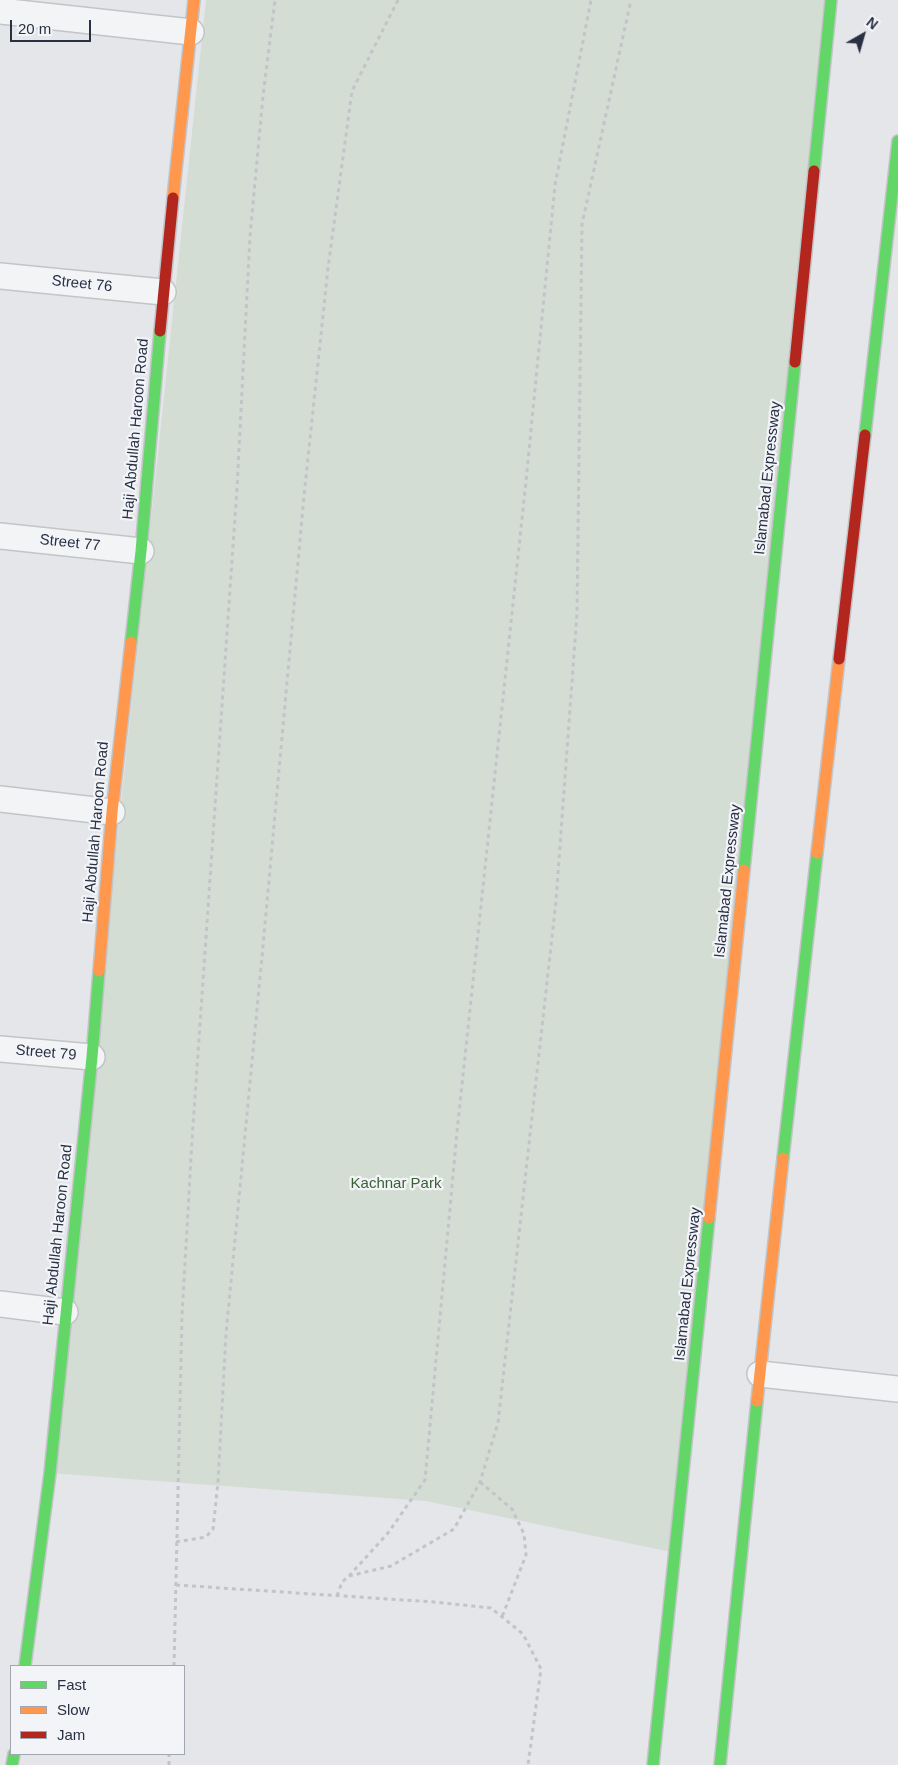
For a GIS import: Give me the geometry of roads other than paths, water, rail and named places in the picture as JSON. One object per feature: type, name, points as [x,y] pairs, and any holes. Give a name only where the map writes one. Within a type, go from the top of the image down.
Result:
[{"type":"main road","name":"Haji Abdullah Haroon Road","points":[[25,1665],[50,1473],[92,1057],[112,812],[141,551],[164,292],[194,0]]},
{"type":"main road","name":"Islamabad Expressway","points":[[653,1765],[676,1553],[831,0]]},
{"type":"main road","points":[[720,1765],[772,1254],[898,141]]},
{"type":"street","points":[[0,11],[190,32]]},
{"type":"street","name":"Street 76","points":[[0,276],[164,292]]},
{"type":"street","name":"Street 77","points":[[0,536],[141,551]]},
{"type":"street","points":[[0,799],[112,812]]},
{"type":"street","name":"Street 79","points":[[0,1049],[92,1057]]},
{"type":"street","points":[[0,1304],[65,1312]]},
{"type":"street","points":[[760,1374],[898,1389]]},
{"type":"park label","name":"Kachnar Park","points":[[396,1184]]}]
